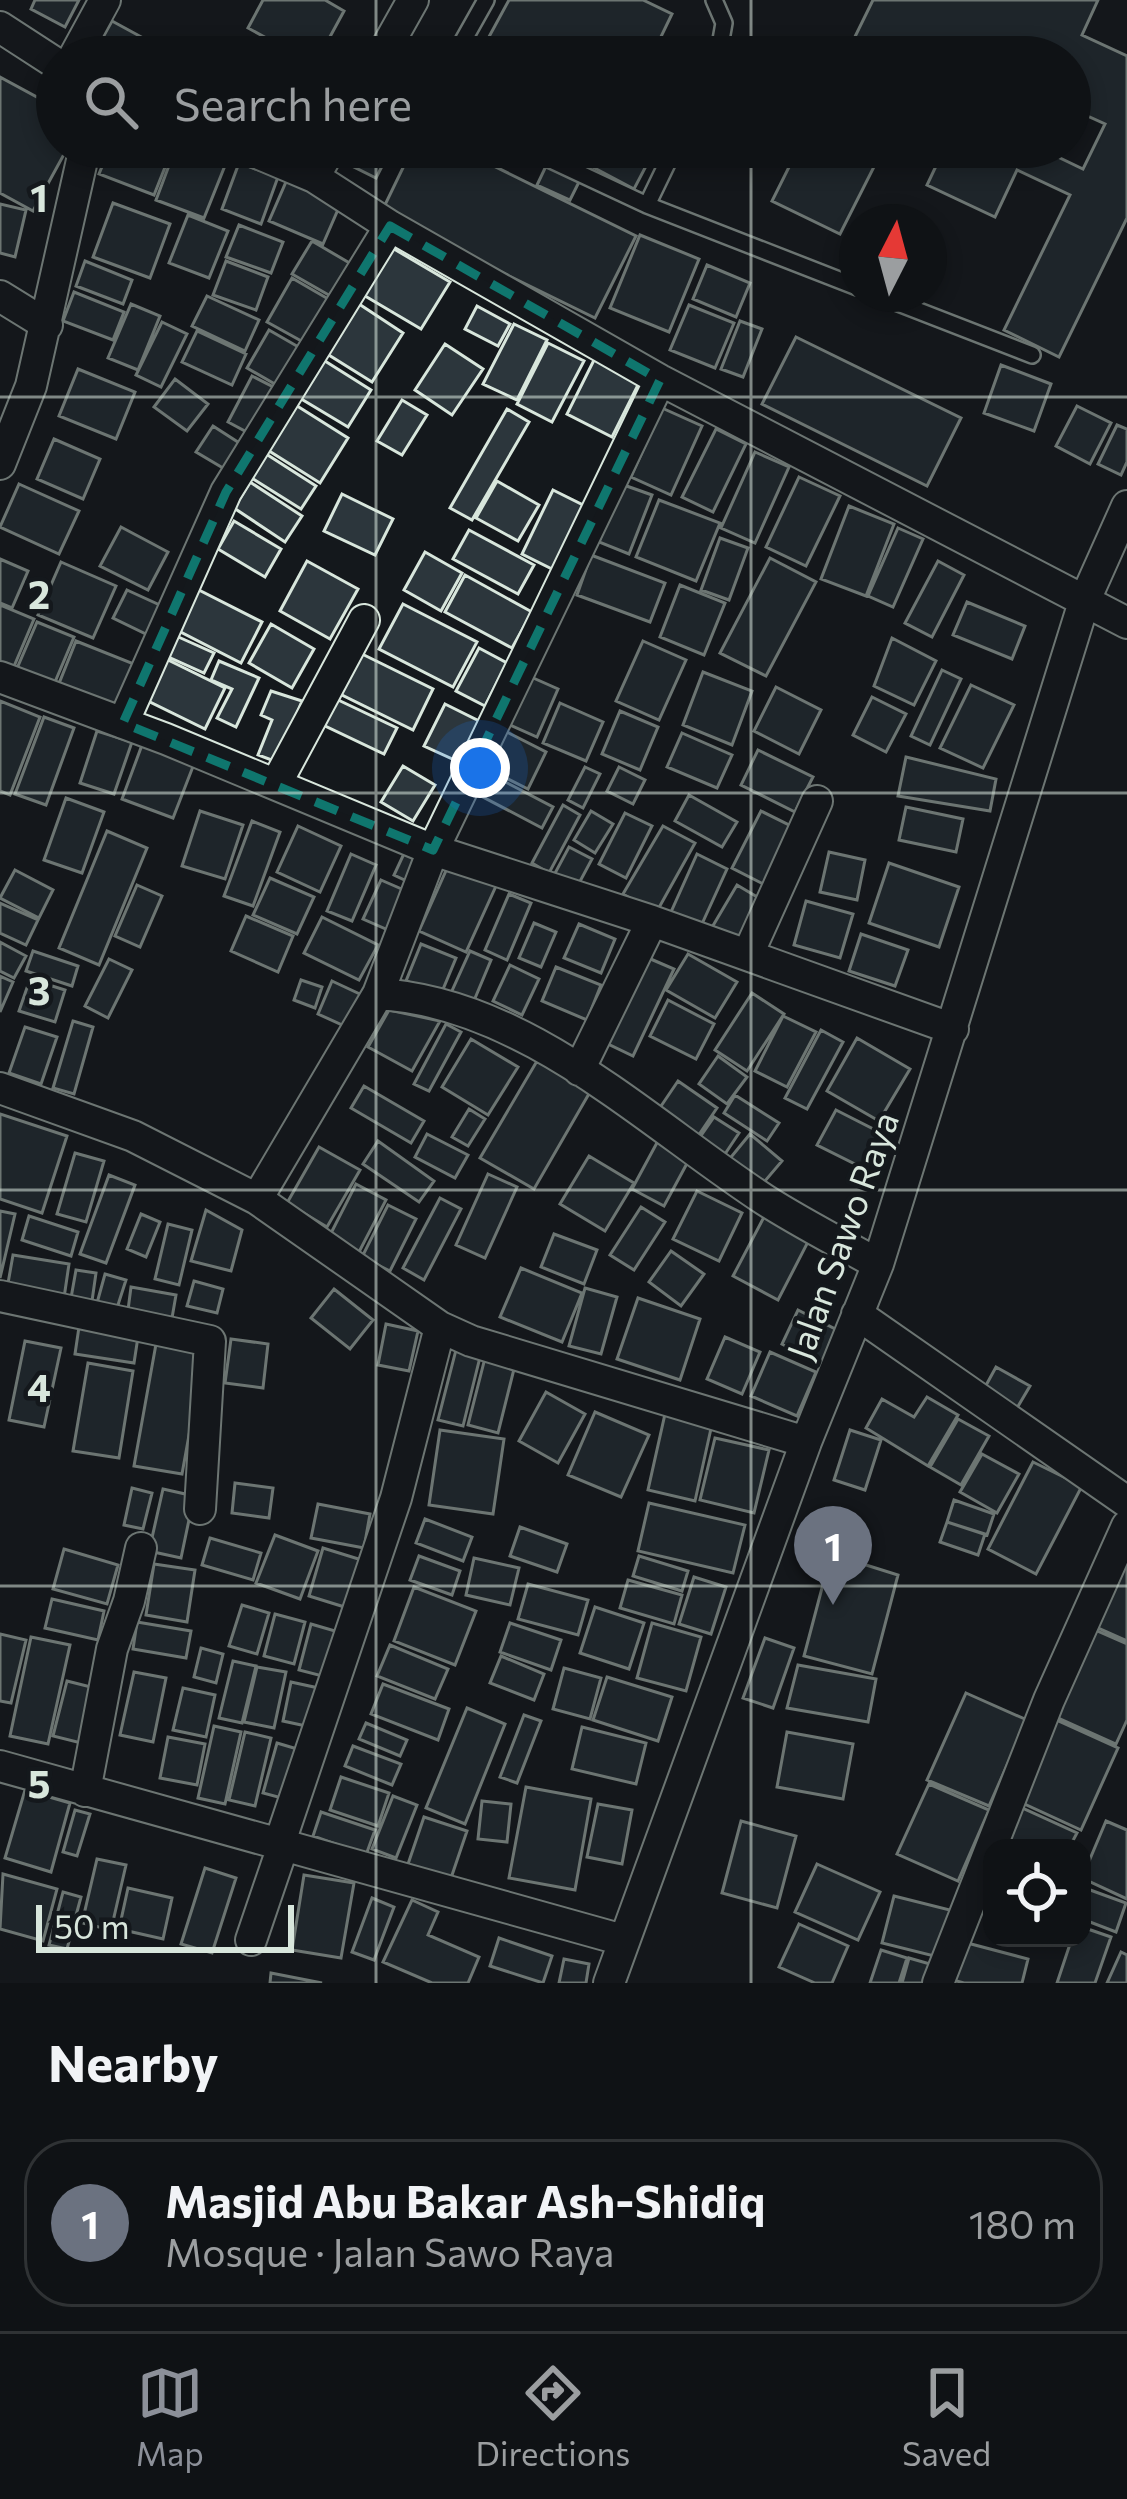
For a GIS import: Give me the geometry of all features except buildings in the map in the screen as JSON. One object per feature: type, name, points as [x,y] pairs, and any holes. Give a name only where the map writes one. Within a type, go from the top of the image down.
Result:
[{"type":"street","points":[[85,36],[105,0]]},
{"type":"street","points":[[393,36],[413,0]]},
{"type":"street","points":[[0,27],[36,50]]},
{"type":"street","points":[[0,464],[32,386],[81,168]]},
{"type":"street","points":[[293,168],[660,380],[1127,623]]},
{"type":"street","points":[[314,177],[319,168]]},
{"type":"street","points":[[123,723],[226,493],[390,226]]},
{"type":"street","points":[[0,296],[47,325]]},
{"type":"street","points":[[257,1199],[378,994],[433,850],[660,380]]},
{"type":"street","name":"Jalan Sawo Raya","points":[[609,1983],[806,1442],[878,1264],[1084,602],[1127,506]]},
{"type":"street","points":[[276,784],[364,620]]},
{"type":"street","points":[[0,677],[433,850],[748,954],[952,1029]]},
{"type":"street","points":[[748,954],[817,801]]},
{"type":"street","points":[[579,1070],[652,921]]},
{"type":"street","points":[[378,994],[423,998],[460,1010],[579,1070],[766,1200],[878,1264]]},
{"type":"street","points":[[0,1088],[133,1136],[257,1199],[440,1327],[471,1341],[806,1442]]},
{"type":"street","points":[[0,1296],[210,1341],[200,1508]]},
{"type":"street","points":[[857,1314],[1127,1502]]},
{"type":"street","points":[[251,1940],[390,1519],[440,1327]]},
{"type":"street","points":[[938,1983],[1049,1700],[1127,1526]]},
{"type":"street","points":[[86,1791],[112,1649],[141,1548]]},
{"type":"street","points":[[0,1766],[623,1940]]},
{"type":"lane","points":[[466,36],[486,0]]},
{"type":"lane","points":[[715,0],[724,23],[722,36]]},
{"type":"lane","points":[[568,168],[647,205],[839,280]]},
{"type":"lane","points":[[647,205],[665,168]]},
{"type":"lane","points":[[921,312],[1032,355]]},
{"type":"highlighted area","points":[[390,226],[660,380],[433,850],[123,723],[226,492]]},
{"type":"place","name":"Masjid Abu Bakar Ash-Shidiq","points":[[833,1605]]}]
